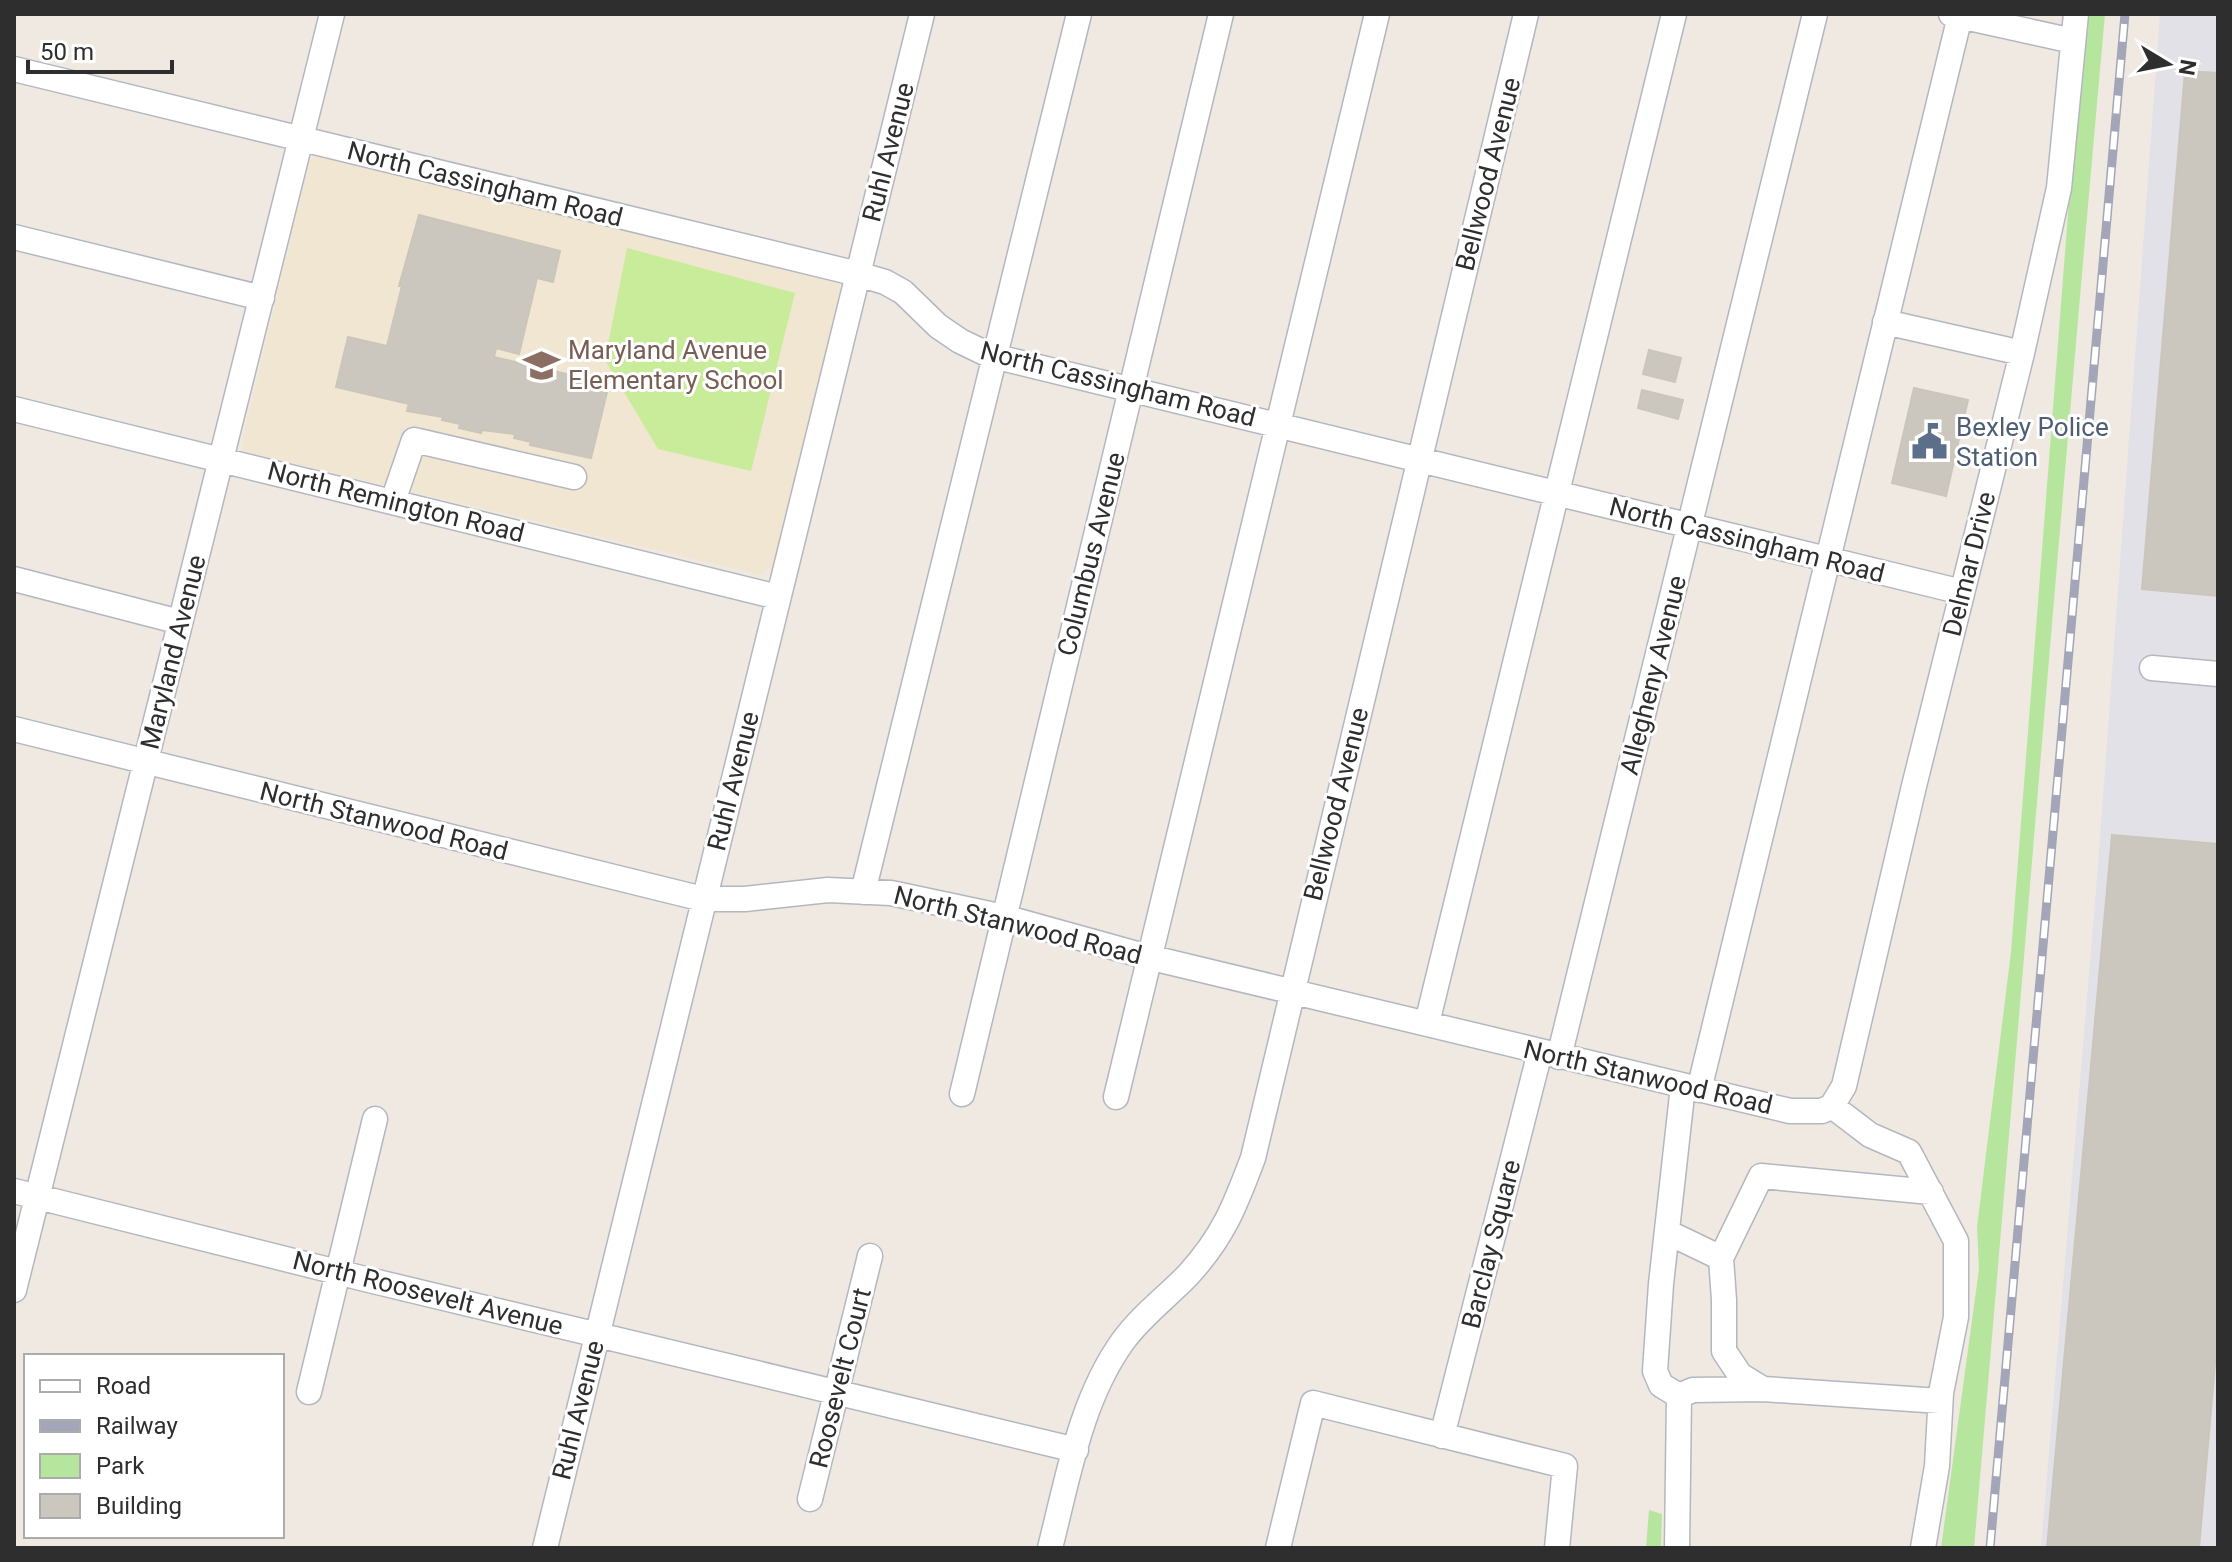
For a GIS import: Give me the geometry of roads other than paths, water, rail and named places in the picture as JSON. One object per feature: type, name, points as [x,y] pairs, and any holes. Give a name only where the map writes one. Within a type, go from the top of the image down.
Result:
[{"type":"street","name":"Maryland Avenue","points":[[14,1290],[26,1194],[145,762],[332,14]]},
{"type":"street","name":"Ruhl Avenue","points":[[545,1548],[922,14]]},
{"type":"street","points":[[863,892],[1079,14]]},
{"type":"street","name":"Columbus Avenue","points":[[962,1094],[1221,14]]},
{"type":"street","points":[[1116,1097],[1377,14]]},
{"type":"street","name":"Bellwood Avenue","points":[[1050,1548],[1084,1416],[1101,1375],[1124,1339],[1214,1243],[1235,1209],[1253,1158],[1526,14]]},
{"type":"street","points":[[1427,1023],[1674,14]]},
{"type":"street","name":"Allegheny Avenue","points":[[1549,1054],[1690,525],[1815,14]]},
{"type":"street","name":"Delmar Drive","points":[[1832,1106],[1844,1086],[2022,353],[2059,188],[2076,14]]},
{"type":"street","points":[[1679,1396],[1661,1385],[1655,1371],[1667,1232],[1691,1088],[1828,559],[1885,322],[1968,16],[2073,41]]},
{"type":"street","name":"North Cassingham Road","points":[[14,69],[858,274],[885,282],[903,292],[938,326],[960,341],[995,356],[1962,592]]},
{"type":"street","points":[[14,237],[262,298]]},
{"type":"street","points":[[1885,322],[2022,353]]},
{"type":"street","name":"North Remington Road","points":[[14,409],[778,597]]},
{"type":"street","points":[[393,501],[414,440],[574,477]]},
{"type":"street","points":[[14,579],[180,622]]},
{"type":"street","points":[[2152,668],[2218,674]]},
{"type":"street","name":"North Stanwood Road","points":[[14,729],[703,899],[745,899],[828,890],[891,893],[1004,917],[1151,957],[1790,1111],[1811,1112],[1832,1106]]},
{"type":"street","name":"Barclay Square","points":[[1442,1436],[1549,1054]]},
{"type":"street","points":[[1832,1106],[1870,1135],[1909,1152],[1956,1241],[1956,1317],[1940,1401],[1937,1466],[1923,1548]]},
{"type":"street","points":[[309,1392],[375,1119]]},
{"type":"street","points":[[1763,1389],[1740,1375],[1724,1351],[1721,1258],[1761,1176],[1931,1192]]},
{"type":"street","name":"North Roosevelt Avenue","points":[[26,1194],[1076,1450]]},
{"type":"street","points":[[1667,1232],[1721,1258]]},
{"type":"street","name":"Roosevelt Court","points":[[810,1499],[870,1256]]},
{"type":"street","points":[[1679,1396],[1693,1390],[1763,1389],[1940,1401]]},
{"type":"street","points":[[1677,1548],[1679,1396]]},
{"type":"street","points":[[1278,1548],[1313,1403],[1565,1466],[1557,1548]]},
{"type":"railway","points":[[1990,1548],[2125,14]]},
{"type":"place","name":"Maryland Avenue Elementary School","points":[[542,365]]},
{"type":"place","name":"Bexley Police Station","points":[[1930,442]]}]
